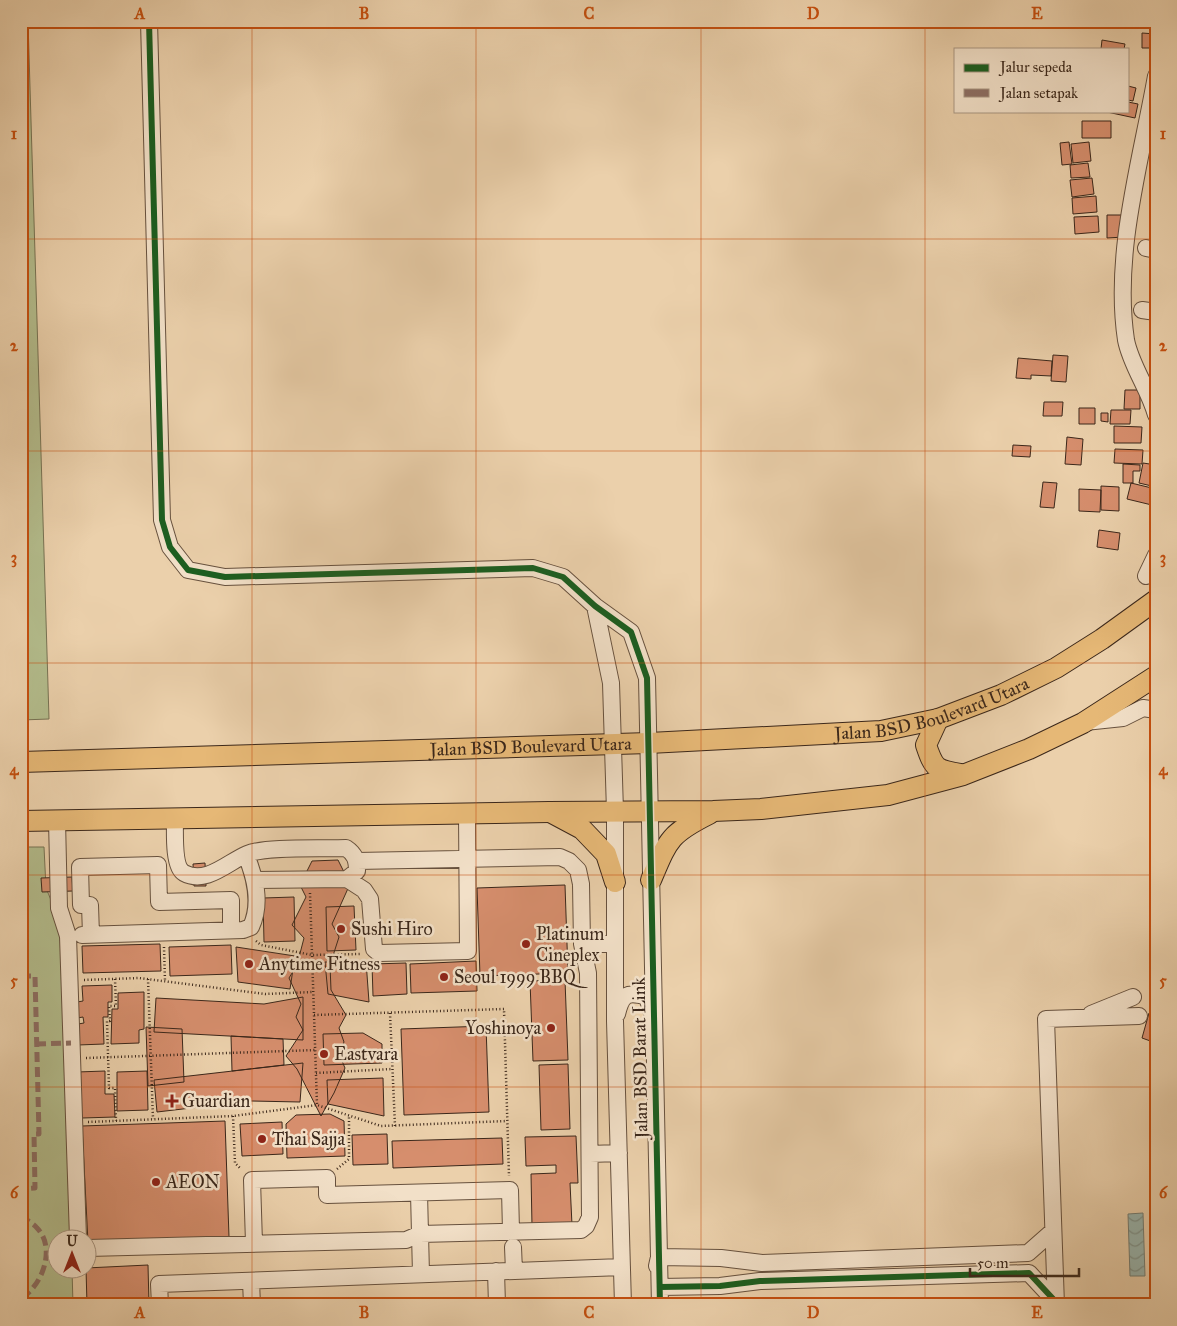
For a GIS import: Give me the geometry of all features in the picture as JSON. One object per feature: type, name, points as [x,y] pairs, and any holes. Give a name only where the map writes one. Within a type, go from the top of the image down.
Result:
[{"type":"main road","name":"Jalan BSD Boulevard Utara","points":[[21,762],[649,743],[881,731],[938,719],[1001,695],[1056,668],[1102,639],[1156,600]]},
{"type":"main road","points":[[21,821],[466,813],[713,812],[761,809],[888,795],[963,775],[1029,749],[1083,723],[1156,676]]},
{"type":"main road","points":[[938,719],[926,745],[931,762],[939,770],[963,775]]},
{"type":"main road","points":[[549,812],[582,829],[606,854],[615,882]]},
{"type":"main road","points":[[651,880],[665,846],[681,828],[713,812]]},
{"type":"street","name":"Jalan BSD Barat Link","points":[[149,21],[162,520],[170,547],[188,570],[225,577],[533,568],[564,577],[595,606],[632,632],[647,678],[660,1305]]},
{"type":"street","points":[[1156,76],[1124,247],[1124,320],[1127,342],[1156,415]]},
{"type":"street","points":[[1146,576],[1156,555]]},
{"type":"street","name":"Jalan BSD Barat Link","points":[[595,606],[611,683],[615,812],[615,1022],[623,1305]]},
{"type":"street","points":[[1083,723],[1123,718],[1143,708],[1156,710]]},
{"type":"street","points":[[256,880],[347,879],[364,890],[370,898],[374,949],[379,953],[468,951],[466,813]]},
{"type":"street","points":[[175,818],[177,864],[182,872],[192,875],[209,875],[246,854],[256,851],[346,848],[353,853],[357,862],[357,871],[347,879]]},
{"type":"street","points":[[57,820],[59,908],[68,936],[78,1228]]},
{"type":"street","points":[[68,936],[237,930],[251,927],[256,918],[256,880],[246,854]]},
{"type":"street","points":[[98,1248],[406,1240],[420,1234],[512,1239],[581,1230],[586,1226],[590,1217],[588,973],[582,944],[582,884],[578,870],[570,861],[560,857],[357,862]]},
{"type":"street","points":[[91,935],[90,904],[81,905],[80,868],[158,865],[160,902],[231,900],[237,930]]},
{"type":"street","points":[[582,944],[615,944]]},
{"type":"street","points":[[615,1022],[620,1001],[628,994],[635,993],[647,997],[654,1020]]},
{"type":"street","points":[[1082,1018],[1133,997]]},
{"type":"street","points":[[1056,1303],[1046,1019],[1139,1016]]},
{"type":"street","points":[[590,1154],[619,1153]]},
{"type":"street","points":[[254,1244],[252,1180],[327,1178],[327,1195],[510,1190],[514,1271]]},
{"type":"street","points":[[419,1192],[421,1274]]},
{"type":"street","points":[[649,1305],[659,1257],[721,1258],[762,1263],[1028,1253],[1053,1230]]},
{"type":"street","points":[[1028,1253],[1028,1273],[1056,1303]]},
{"type":"street","points":[[720,1286],[721,1258]]},
{"type":"street","points":[[160,1305],[159,1284],[622,1267]]},
{"type":"street","points":[[496,1272],[497,1305]]},
{"type":"street","points":[[660,1287],[720,1286],[760,1280],[1028,1273]]},
{"type":"street","points":[[251,1280],[252,1305]]},
{"type":"path","points":[[310,879],[317,1105]]},
{"type":"path","points":[[237,930],[261,945],[312,956],[363,954],[374,949]]},
{"type":"path","points":[[163,933],[166,981]]},
{"type":"path","points":[[115,979],[116,1006],[110,1006],[110,1022],[107,1022],[109,1088],[115,1088],[116,1120]]},
{"type":"path","points":[[70,980],[148,979],[265,994],[313,992]]},
{"type":"path","points":[[148,979],[152,1119]]},
{"type":"path","points":[[314,1015],[504,1009],[510,1190]]},
{"type":"path","points":[[390,1013],[394,1126]]},
{"type":"path","points":[[72,1058],[315,1050]]},
{"type":"path","points":[[316,1073],[393,1069]]},
{"type":"path","points":[[74,1122],[233,1116],[317,1105],[381,1126],[507,1121]]},
{"type":"path","points":[[233,1116],[235,1163],[252,1180]]},
{"type":"path","points":[[327,1178],[349,1158],[349,1116]]},
{"type":"green space","points":[[21,21],[28,21],[49,719],[21,720]]},
{"type":"green space","points":[[21,847],[44,847],[46,888],[65,934],[72,1228],[48,1228],[48,1278],[72,1278],[73,1305],[21,1305]]},
{"type":"water","points":[[1143,1213],[1145,1276],[1130,1276],[1128,1214]]},
{"type":"building","points":[[1142,33],[1156,34],[1156,48],[1142,48]]},
{"type":"building","points":[[1102,40],[1125,44],[1124,48],[1101,48]]},
{"type":"building","points":[[1130,86],[1136,88],[1133,101],[1130,100]]},
{"type":"building","points":[[1130,102],[1138,104],[1135,118],[1107,112],[1130,112]]},
{"type":"building","points":[[1082,121],[1111,121],[1111,138],[1082,138]]},
{"type":"building","points":[[1069,142],[1072,164],[1062,165],[1060,143]]},
{"type":"building","points":[[1089,142],[1091,161],[1073,163],[1071,144]]},
{"type":"building","points":[[1088,163],[1090,177],[1071,178],[1070,165]]},
{"type":"building","points":[[1092,178],[1094,194],[1072,197],[1070,180]]},
{"type":"building","points":[[1096,196],[1097,212],[1073,214],[1072,198]]},
{"type":"building","points":[[1107,215],[1124,215],[1124,237],[1107,238]]},
{"type":"building","points":[[1098,216],[1099,232],[1075,234],[1074,217]]},
{"type":"building","points":[[1053,355],[1068,356],[1066,382],[1051,381]]},
{"type":"building","points":[[1018,358],[1052,361],[1051,376],[1031,375],[1031,379],[1016,378]]},
{"type":"building","points":[[1125,390],[1140,390],[1140,409],[1124,409]]},
{"type":"building","points":[[1044,402],[1063,402],[1062,416],[1043,416]]},
{"type":"building","points":[[1079,408],[1095,408],[1095,424],[1079,424]]},
{"type":"building","points":[[1111,410],[1131,410],[1130,424],[1110,424]]},
{"type":"building","points":[[1101,413],[1108,413],[1108,422],[1101,421]]},
{"type":"building","points":[[1114,426],[1142,427],[1141,443],[1114,443]]},
{"type":"building","points":[[1067,437],[1083,439],[1081,465],[1065,464]]},
{"type":"building","points":[[1013,445],[1031,446],[1030,457],[1012,456]]},
{"type":"building","points":[[1115,449],[1143,450],[1142,464],[1114,463]]},
{"type":"building","points":[[1143,463],[1156,465],[1156,487],[1139,483]]},
{"type":"building","points":[[1123,464],[1140,465],[1140,471],[1133,471],[1133,483],[1123,483]]},
{"type":"building","points":[[1043,482],[1057,483],[1054,508],[1040,507]]},
{"type":"building","points":[[1131,483],[1156,489],[1156,506],[1127,499]]},
{"type":"building","points":[[1101,486],[1119,487],[1119,511],[1101,510]]},
{"type":"building","points":[[1079,489],[1101,490],[1100,512],[1079,511]]},
{"type":"building","points":[[1099,530],[1120,533],[1118,550],[1097,547]]},
{"type":"building","points":[[338,860],[350,884],[332,924],[339,937],[330,965],[331,990],[346,1015],[339,1028],[344,1042],[339,1054],[345,1068],[321,1116],[297,1069],[286,1056],[303,1030],[296,1017],[301,1004],[289,978],[297,965],[304,938],[292,925],[306,897],[300,885],[312,861]]},
{"type":"building","points":[[205,863],[206,886],[194,886],[193,864]]},
{"type":"building","points":[[72,877],[73,891],[42,892],[41,878]]},
{"type":"building","points":[[565,885],[568,973],[480,976],[477,888]]},
{"type":"building","points":[[294,897],[295,941],[264,942],[263,898]]},
{"type":"building","name":"Sushi Hiro","points":[[354,906],[356,950],[327,951],[326,907]]},
{"type":"building","points":[[160,944],[161,971],[83,973],[82,946]]},
{"type":"building","points":[[231,945],[232,974],[170,976],[169,947]]},
{"type":"building","points":[[236,947],[295,956],[290,989],[238,982]]},
{"type":"building","points":[[366,961],[369,1002],[328,994],[325,962]]},
{"type":"building","name":"Seoul 1999 BBQ","points":[[476,961],[477,991],[411,993],[410,964]]},
{"type":"building","points":[[406,963],[407,994],[373,996],[372,964]]},
{"type":"building","points":[[565,980],[568,1060],[533,1061],[530,981]]},
{"type":"building","points":[[112,985],[112,1002],[108,1002],[108,1017],[103,1017],[104,1044],[78,1045],[78,1024],[84,1023],[83,1017],[77,1018],[77,1002],[83,1001],[82,986]]},
{"type":"building","points":[[144,992],[144,1029],[139,1030],[139,1043],[111,1044],[112,1009],[118,1009],[118,993]]},
{"type":"building","points":[[1154,994],[1156,995],[1156,1010],[1150,1008]]},
{"type":"building","points":[[303,997],[303,1040],[154,1032],[156,998],[264,1004]]},
{"type":"building","points":[[1149,1013],[1156,1014],[1156,1043],[1142,1038]]},
{"type":"building","points":[[486,1026],[489,1112],[404,1115],[401,1029]]},
{"type":"building","points":[[146,1027],[182,1029],[184,1082],[148,1086]]},
{"type":"building","points":[[363,1033],[382,1044],[382,1063],[324,1065],[323,1034]]},
{"type":"building","points":[[231,1036],[283,1039],[284,1065],[232,1071]]},
{"type":"building","points":[[303,1063],[300,1102],[251,1101],[157,1112],[154,1080]]},
{"type":"building","points":[[568,1064],[570,1129],[541,1130],[539,1065]]},
{"type":"building","points":[[105,1071],[105,1094],[114,1094],[115,1117],[82,1118],[77,1072]]},
{"type":"building","points":[[147,1071],[148,1110],[117,1111],[117,1072]]},
{"type":"building","points":[[383,1078],[384,1116],[328,1104],[327,1080]]},
{"type":"building","points":[[330,1114],[344,1121],[345,1156],[287,1158],[286,1124],[296,1115]]},
{"type":"building","name":"AEON","points":[[225,1121],[229,1237],[98,1242],[98,1228],[87,1228],[82,1126]]},
{"type":"building","name":"Thai Sajja","points":[[282,1122],[283,1154],[242,1156],[240,1124]]},
{"type":"building","points":[[387,1134],[388,1164],[353,1165],[352,1135]]},
{"type":"building","points":[[576,1136],[578,1183],[570,1183],[572,1225],[532,1226],[531,1174],[556,1173],[556,1165],[526,1166],[525,1137]]},
{"type":"building","points":[[502,1138],[503,1164],[393,1168],[392,1141]]},
{"type":"building","points":[[148,1265],[149,1305],[87,1305],[86,1278],[98,1278],[98,1267]]},
{"type":"marked path","points":[[21,976],[35,976],[39,1134],[34,1134],[35,1188],[21,1189]]},
{"type":"marked path","points":[[36,1044],[71,1043]]},
{"type":"marked path","points":[[21,1203],[23,1189]]},
{"type":"marked path","points":[[21,1216],[35,1226],[43,1236],[46,1245],[45,1265],[36,1283],[23,1297]]},
{"type":"marked path","points":[[21,1281],[23,1305]]},
{"type":"cycle path","points":[[149,21],[162,520],[170,547],[188,570],[225,577],[533,568],[563,577],[595,606],[631,632],[647,678],[660,1305]]},
{"type":"cycle path","points":[[660,1287],[720,1286],[760,1281],[1029,1273],[1056,1302]]},
{"type":"place","name":"Sushi Hiro","points":[[341,929]]},
{"type":"place","name":"Platinum Cineplex","points":[[526,944]]},
{"type":"place","name":"Anytime Fitness","points":[[249,964]]},
{"type":"place","name":"Seoul 1999 BBQ","points":[[444,977]]},
{"type":"place","name":"Yoshinoya","points":[[551,1028]]},
{"type":"place","name":"Eastvara","points":[[324,1054]]},
{"type":"place","name":"Guardian","points":[[172,1101]]},
{"type":"place","name":"Thai Sajja","points":[[262,1139]]},
{"type":"place","name":"AEON","points":[[156,1182]]}]
